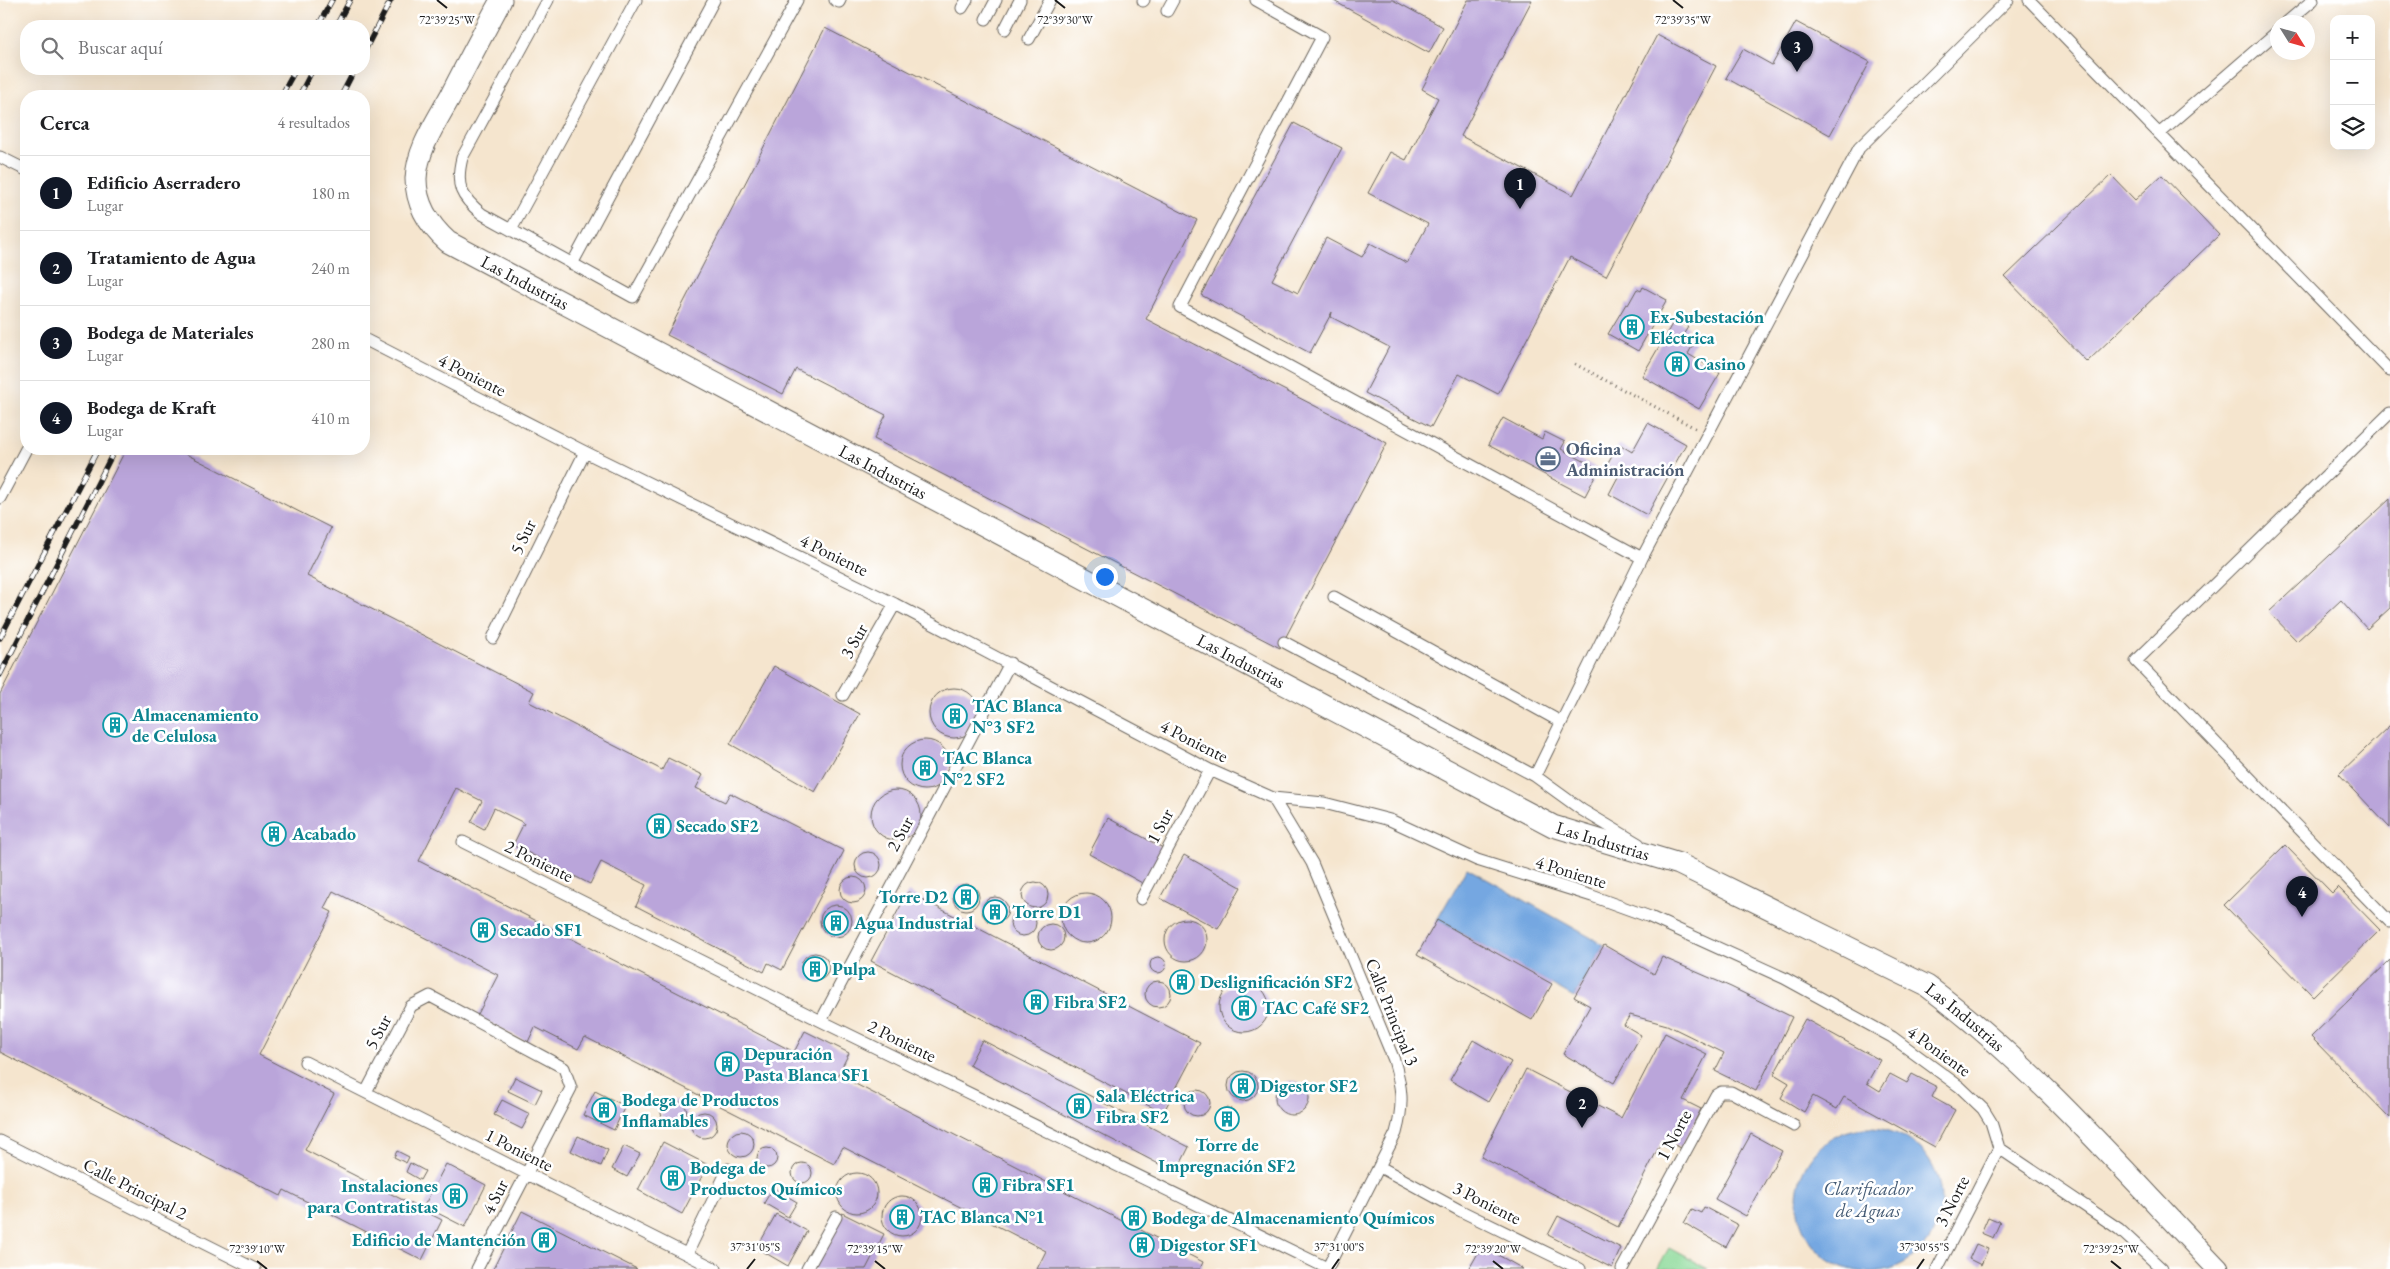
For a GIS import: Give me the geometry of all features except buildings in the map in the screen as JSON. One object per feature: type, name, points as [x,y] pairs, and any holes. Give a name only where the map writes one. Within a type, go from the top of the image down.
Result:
[{"type":"street","name":"Las Industrias","points":[[501,0],[426,141],[417,167],[416,181],[422,208],[437,232],[448,242],[1553,826],[1679,864],[1927,986],[1963,1013],[2038,1082],[2218,1269]]},
{"type":"lane","points":[[548,0],[462,158],[458,172],[459,184],[463,196],[482,214],[633,297],[797,0]]},
{"type":"lane","points":[[511,230],[636,0]]},
{"type":"lane","points":[[572,264],[714,0]]},
{"type":"lane","points":[[835,0],[839,2],[840,0]]},
{"type":"lane","points":[[986,19],[996,0]]},
{"type":"lane","points":[[1005,29],[1020,0]]},
{"type":"lane","points":[[1029,39],[1050,0]]},
{"type":"lane","points":[[1167,11],[1173,0]]},
{"type":"lane","points":[[1256,0],[1322,37],[1180,307],[1642,558]]},
{"type":"lane","points":[[1535,776],[1642,558],[1859,148],[2008,0]]},
{"type":"lane","points":[[2029,0],[2390,371]]},
{"type":"lane","points":[[2296,15],[2313,0]]},
{"type":"lane","points":[[2159,134],[2270,38]]},
{"type":"lane","points":[[0,157],[20,167]]},
{"type":"lane","name":"4 Poniente","points":[[370,342],[585,452],[1010,663],[1210,770],[1273,798],[1324,803],[1390,820],[1477,860],[1620,906],[1741,957],[1865,1021],[1926,1061],[1972,1096],[1991,1122],[1999,1148]]},
{"type":"lane","points":[[2390,413],[2136,662],[2390,922]]},
{"type":"lane","name":"5 Sur","points":[[493,638],[585,452]]},
{"type":"lane","points":[[0,498],[23,455]]},
{"type":"lane","points":[[1334,597],[1561,722]]},
{"type":"lane","name":"3 Sur","points":[[843,695],[894,604]]},
{"type":"lane","points":[[1284,642],[1535,776],[1613,829],[1679,864]]},
{"type":"lane","name":"2 Sur","points":[[821,1020],[1010,663]]},
{"type":"lane","name":"1 Sur","points":[[1141,899],[1210,770]]},
{"type":"lane","name":"Calle Principal 3","points":[[1273,798],[1312,862],[1394,1060],[1402,1086],[1402,1112],[1396,1133],[1327,1268]]},
{"type":"lane","name":"2 Poniente","points":[[463,842],[1327,1268]]},
{"type":"lane","name":"5 Sur","points":[[366,1092],[411,1006],[430,996],[564,1068],[571,1088]]},
{"type":"lane","name":"1 Poniente","points":[[306,1062],[716,1269]]},
{"type":"lane","name":"4 Sur","points":[[477,1269],[571,1088]]},
{"type":"lane","name":"1 Norte","points":[[1622,1269],[1716,1095],[1721,1092],[1732,1092],[1794,1126]]},
{"type":"lane","name":"Calle Principal 2","points":[[0,1141],[254,1269]]},
{"type":"lane","points":[[1999,1148],[2119,1229],[2162,1269]]},
{"type":"lane","name":"3 Norte","points":[[1936,1269],[1999,1148]]},
{"type":"lane","name":"3 Poniente","points":[[1380,1167],[1460,1210],[1580,1269]]},
{"type":"lane","points":[[687,1254],[728,1169]]},
{"type":"lane","points":[[807,1269],[836,1217]]},
{"type":"path","points":[[1575,364],[1707,434]]},
{"type":"green space","points":[[1669,1248],[1708,1269],[1657,1269]]},
{"type":"water","points":[[1467,868],[1604,945],[1574,997],[1437,920]]},
{"type":"water","name":"Clarificador de Aguas","points":[[1855,1129],[1883,1129],[1897,1133],[1909,1140],[1929,1160],[1936,1172],[1940,1186],[1940,1214],[1936,1228],[1929,1240],[1909,1260],[1897,1267],[1886,1270],[1852,1270],[1841,1267],[1829,1260],[1809,1240],[1802,1228],[1798,1214],[1798,1186],[1802,1172],[1809,1160],[1829,1140],[1841,1133]]},
{"type":"railway","points":[[321,20],[332,0]]},
{"type":"railway","points":[[339,20],[350,0]]},
{"type":"railway","points":[[370,40],[391,0]]},
{"type":"railway","points":[[284,90],[293,75]]},
{"type":"railway","points":[[302,90],[310,75]]},
{"type":"railway","points":[[344,90],[352,75]]},
{"type":"railway","points":[[0,638],[95,455]]},
{"type":"railway","points":[[0,675],[112,455]]},
{"type":"place","name":"Bodega de Materiales","points":[[1797,72]]},
{"type":"place","name":"Edificio Aserradero","points":[[1520,209]]},
{"type":"place","name":"Ex-Subestación Eléctrica","points":[[1632,327]]},
{"type":"place","name":"Casino","points":[[1677,364]]},
{"type":"place","name":"Oficina Administración","points":[[1548,459]]},
{"type":"place","name":"TAC Blanca N°3 SF2","points":[[955,716]]},
{"type":"place","name":"Almacenamiento de Celulosa","points":[[115,725]]},
{"type":"place","name":"TAC Blanca N°2 SF2","points":[[925,768]]},
{"type":"place","name":"Secado SF2","points":[[659,826]]},
{"type":"place","name":"Acabado","points":[[274,834]]},
{"type":"place","name":"Torre D2","points":[[966,897]]},
{"type":"place","name":"Torre D1","points":[[995,912]]},
{"type":"place","name":"Bodega de Kraft","points":[[2302,917]]},
{"type":"place","name":"Agua Industrial","points":[[836,923]]},
{"type":"place","name":"Secado SF1","points":[[483,930]]},
{"type":"place","name":"Pulpa","points":[[815,969]]},
{"type":"place","name":"Deslignificación SF2","points":[[1182,982]]},
{"type":"place","name":"Fibra SF2","points":[[1036,1002]]},
{"type":"place","name":"TAC Café SF2","points":[[1244,1008]]},
{"type":"place","name":"Depuración Pasta Blanca SF1","points":[[727,1064]]},
{"type":"place","name":"Digestor SF2","points":[[1243,1086]]},
{"type":"place","name":"Sala Eléctrica Fibra SF2","points":[[1079,1106]]},
{"type":"place","name":"Bodega de Productos Inflamables","points":[[604,1110]]},
{"type":"place","name":"Torre de Impregnación SF2","points":[[1227,1119]]},
{"type":"place","name":"Tratamiento de Agua","points":[[1582,1128]]},
{"type":"place","name":"Bodega de Productos Químicos","points":[[673,1178]]},
{"type":"place","name":"Fibra SF1","points":[[985,1185]]},
{"type":"place","name":"Instalaciones para Contratistas","points":[[455,1196]]},
{"type":"place","name":"TAC Blanca N°1","points":[[902,1217]]},
{"type":"place","name":"Bodega de Almacenamiento Químicos","points":[[1134,1218]]},
{"type":"place","name":"Edificio de Mantención","points":[[544,1240]]},
{"type":"place","name":"Digestor SF1","points":[[1142,1245]]}]
